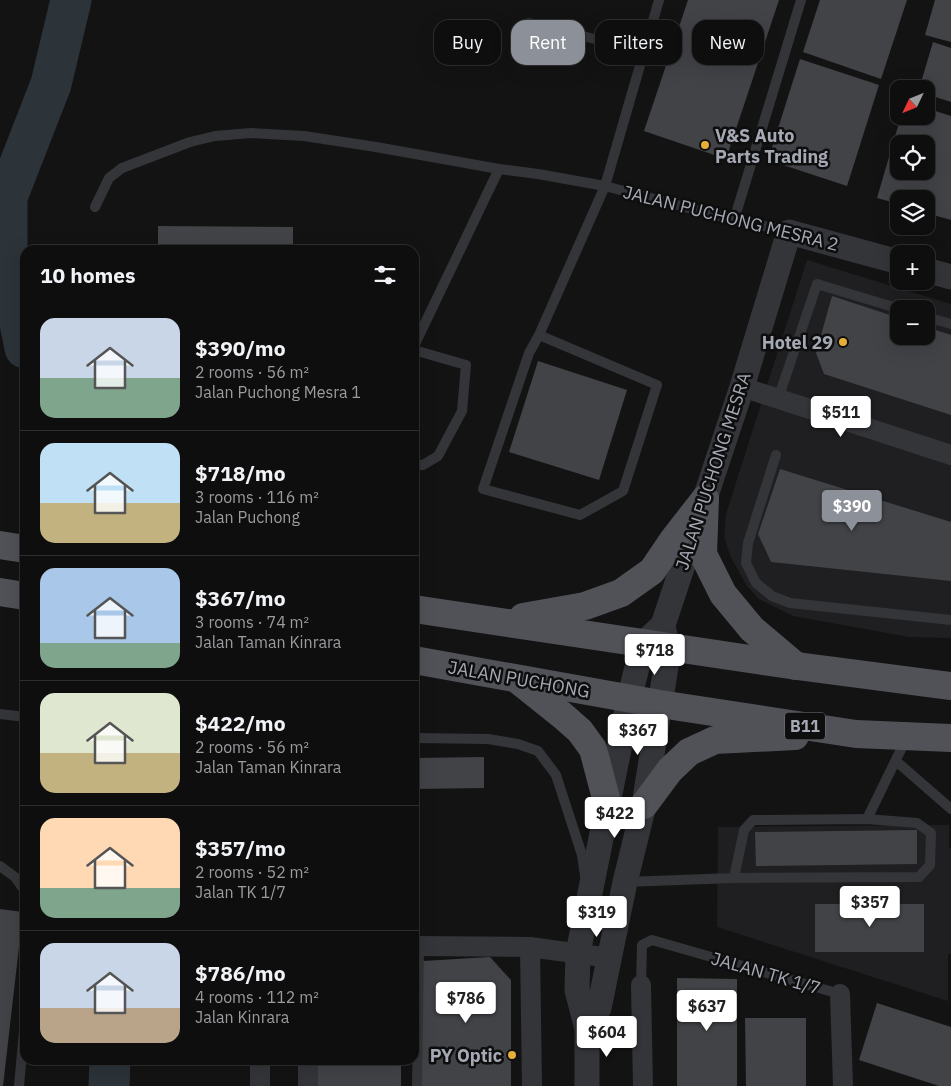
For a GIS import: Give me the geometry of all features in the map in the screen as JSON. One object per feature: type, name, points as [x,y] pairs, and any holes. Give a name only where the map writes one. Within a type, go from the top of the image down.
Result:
[{"type":"main road","points":[[499,621],[585,606],[621,593],[652,570],[705,499]]},
{"type":"main road","points":[[705,499],[703,554],[722,594],[752,629],[797,666]]},
{"type":"main road","points":[[0,545],[20,548]]},
{"type":"main road","points":[[0,592],[20,595]]},
{"type":"main road","points":[[419,610],[658,639],[797,666],[951,686]]},
{"type":"main road","name":"JALAN PUCHONG","points":[[419,661],[629,699],[856,734],[951,738]]},
{"type":"main road","points":[[515,678],[564,716],[580,731],[592,749],[608,806]]},
{"type":"main road","points":[[644,804],[670,770],[689,752],[715,740],[856,734]]},
{"type":"street","name":"JALAN PUCHONG MESRA 2","points":[[789,232],[890,260]]},
{"type":"street","name":"JALAN PUCHONG MESRA","points":[[658,639],[742,387],[789,232]]},
{"type":"street","points":[[935,272],[951,276]]},
{"type":"street","points":[[742,387],[951,454]]},
{"type":"street","points":[[587,1086],[587,1030],[577,990],[578,953],[629,699],[658,639]]},
{"type":"street","points":[[587,1030],[599,1008],[625,882],[644,804],[660,704],[658,639]]},
{"type":"street","points":[[419,946],[530,947],[610,958]]},
{"type":"street","points":[[530,947],[532,1086]]},
{"type":"street","points":[[641,985],[643,1086]]},
{"type":"street","name":"JALAN TK 1/7","points":[[840,994],[843,1086]]},
{"type":"street","points":[[260,1065],[260,1086]]},
{"type":"street","points":[[308,1065],[308,1086]]},
{"type":"lane","name":"JALAN PUCHONG MESRA 2","points":[[653,20],[659,0]]},
{"type":"lane","points":[[734,220],[801,0]]},
{"type":"lane","name":"JALAN PUCHONG MESRA 2","points":[[640,65],[605,186],[734,220],[789,232]]},
{"type":"lane","points":[[95,207],[109,178],[122,168],[190,142],[215,136],[251,133],[304,136],[605,186],[539,335],[529,353],[483,489],[580,515],[623,491],[657,385],[539,335]]},
{"type":"lane","points":[[419,336],[499,169]]},
{"type":"lane","points":[[778,398],[817,284],[890,306]]},
{"type":"lane","points":[[935,320],[951,324]]},
{"type":"lane","points":[[419,352],[466,366],[462,411],[438,456],[423,465],[419,465]]},
{"type":"lane","points":[[776,455],[748,543],[746,563],[756,583],[772,596],[790,603],[951,620]]},
{"type":"lane","points":[[0,714],[20,717]]},
{"type":"lane","points":[[867,819],[908,736]]},
{"type":"lane","points":[[419,738],[488,739],[518,744],[538,751],[556,775],[568,809],[582,855],[588,902]]},
{"type":"lane","points":[[896,761],[951,809]]},
{"type":"lane","points":[[625,882],[734,878],[919,878],[930,864],[931,833],[917,822],[867,819],[753,820],[744,830],[734,878]]},
{"type":"lane","points":[[0,866],[15,877],[20,884]]},
{"type":"lane","name":"JALAN TK 1/7","points":[[641,985],[642,946],[652,940],[840,994]]},
{"type":"lane","points":[[19,1086],[21,1065]]},
{"type":"lane","points":[[417,1065],[417,1086]]},
{"type":"shaded area","points":[[807,260],[890,285],[890,290],[905,290],[951,304],[951,638],[909,637],[793,616],[759,599],[747,586],[731,558],[724,537],[726,514]]},
{"type":"shaded area","points":[[949,825],[949,848],[951,848],[951,954],[948,954],[948,1001],[717,927],[718,827]]},
{"type":"building","points":[[688,0],[779,0],[764,45],[764,20],[692,20],[692,65],[757,65],[726,159],[644,131],[666,65],[682,65],[681,20]]},
{"type":"building","points":[[820,0],[907,0],[881,79],[803,52]]},
{"type":"building","points":[[935,0],[951,0],[951,42],[925,35]]},
{"type":"building","points":[[933,42],[951,48],[951,102],[935,97],[935,80],[922,80]]},
{"type":"building","points":[[800,59],[879,85],[847,186],[768,160]]},
{"type":"building","points":[[935,111],[951,116],[951,220],[935,216],[935,190],[890,190],[890,202],[877,198],[890,154],[890,180],[935,180],[935,135],[895,135],[898,125],[935,125]]},
{"type":"building","points":[[158,226],[293,227],[293,245],[158,245]]},
{"type":"building","points":[[832,296],[890,315],[890,345],[935,345],[935,330],[951,335],[951,415],[824,374],[816,353]]},
{"type":"building","points":[[538,361],[627,390],[599,480],[509,452]]},
{"type":"building","points":[[780,469],[951,522],[951,581],[771,562],[758,534]]},
{"type":"building","points":[[484,757],[484,788],[419,789],[419,758]]},
{"type":"building","points":[[917,830],[917,864],[756,866],[755,832]]},
{"type":"building","points":[[815,904],[924,904],[924,952],[815,952]]},
{"type":"building","points":[[0,909],[20,912],[20,938],[3,1086],[0,1086]]},
{"type":"building","points":[[490,957],[511,980],[511,1086],[421,1086],[423,961]]},
{"type":"building","points":[[677,978],[737,979],[737,1086],[677,1086]]},
{"type":"building","points":[[877,1003],[951,1027],[951,1086],[939,1086],[859,1060]]},
{"type":"building","points":[[745,1018],[806,1018],[806,1086],[746,1086]]},
{"type":"building","points":[[315,1065],[401,1065],[401,1086],[315,1086]]},
{"type":"waterway","points":[[20,323],[7,258],[7,197],[51,84],[71,0]]},
{"type":"waterway","points":[[109,1086],[110,1065]]},
{"type":"place","name":"V&S Auto Parts Trading","points":[[705,145]]},
{"type":"place","name":"Hotel 29","points":[[843,342]]},
{"type":"place","name":"PY Optic","points":[[512,1055]]}]
